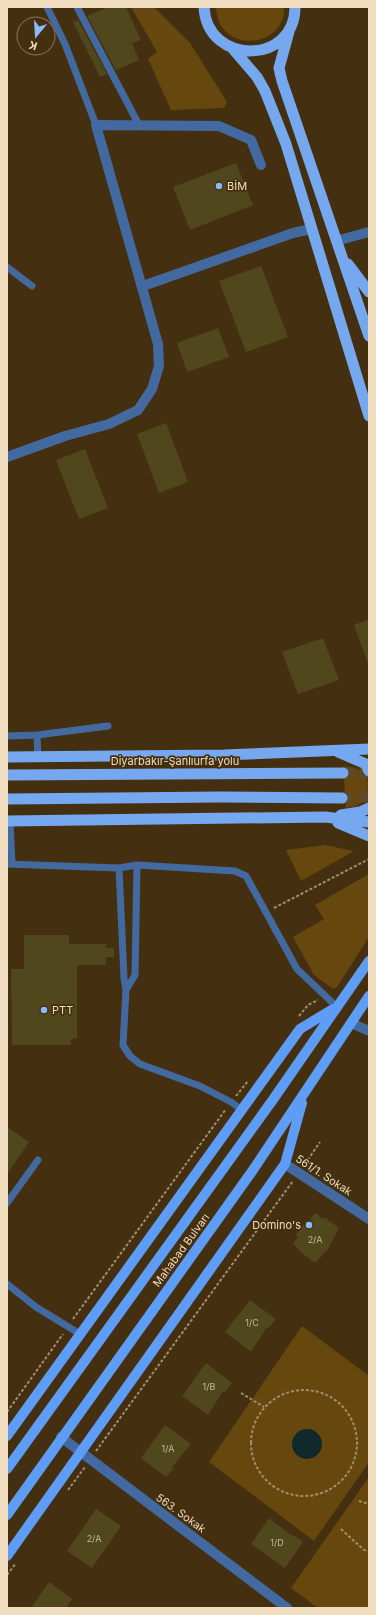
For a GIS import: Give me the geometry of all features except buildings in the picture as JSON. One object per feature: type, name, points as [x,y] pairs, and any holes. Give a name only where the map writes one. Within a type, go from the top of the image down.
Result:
[{"type":"highway","points":[[296,7],[296,13],[290,28],[279,68],[282,81],[369,336]]},
{"type":"highway","points":[[203,8],[206,22],[212,33],[233,49],[257,77],[265,91],[286,144],[369,416]]},
{"type":"highway","points":[[233,49],[246,52],[259,51],[272,46],[282,39],[290,28]]},
{"type":"highway","points":[[343,258],[369,292]]},
{"type":"highway","points":[[7,757],[224,755],[369,749]]},
{"type":"highway","points":[[334,751],[366,764],[369,771]]},
{"type":"highway","name":"Diyarbakır-Şanlıurfa yolu","points":[[7,775],[344,773]]},
{"type":"highway","points":[[7,799],[342,798]]},
{"type":"highway","points":[[325,817],[360,812],[369,808]]},
{"type":"highway","points":[[325,817],[369,836]]},
{"type":"highway","points":[[8,821],[325,817],[369,822]]},
{"type":"main road","name":"Mahabad Bulvarı","points":[[7,1469],[369,961]]},
{"type":"main road","name":"Mahabad Bulvarı","points":[[7,1515],[61,1437],[253,1170],[369,996]]},
{"type":"main road","points":[[7,1436],[300,1030],[337,1007]]},
{"type":"main road","points":[[7,1556],[285,1164],[304,1094]]},
{"type":"street","points":[[7,457],[65,436],[109,424],[138,410],[152,389],[159,366],[158,344],[143,286],[96,125],[219,126],[251,140],[261,166]]},
{"type":"street","points":[[143,286],[293,233],[311,229]]},
{"type":"street","points":[[336,241],[369,232]]},
{"type":"street","points":[[351,1023],[369,1031]]},
{"type":"street","name":"561/1. Sokak","points":[[285,1164],[369,1219]]},
{"type":"street","name":"563. Sokak","points":[[61,1437],[80,1453],[287,1608]]},
{"type":"lane","points":[[47,7],[65,44],[96,125]]},
{"type":"lane","points":[[76,7],[139,125]]},
{"type":"lane","points":[[7,267],[32,286]]},
{"type":"lane","points":[[7,736],[37,736],[108,726]]},
{"type":"lane","points":[[37,736],[38,757]]},
{"type":"lane","points":[[8,821],[9,864],[119,868],[137,866],[235,871],[246,876],[297,969],[337,1007]]},
{"type":"lane","points":[[126,990],[135,975],[137,866]]},
{"type":"lane","points":[[119,868],[124,978],[126,990],[123,1045],[130,1056],[140,1064],[200,1086],[232,1102],[242,1110]]},
{"type":"lane","points":[[7,1203],[38,1160]]},
{"type":"lane","points":[[7,1284],[36,1307],[80,1334]]},
{"type":"path","points":[[266,912],[369,859]]},
{"type":"path","points":[[67,1492],[320,1142]]},
{"type":"path","points":[[306,1389],[312,1389],[329,1395],[343,1405],[353,1420],[358,1436],[357,1448],[351,1470],[340,1483],[325,1492],[308,1496],[290,1494],[274,1487],[261,1474],[253,1458],[250,1441],[254,1423],[264,1407],[277,1396],[294,1390],[306,1389]]},
{"type":"path","points":[[241,1393],[264,1407]]},
{"type":"path","points":[[359,1500],[369,1504]]},
{"type":"path","points":[[341,1529],[364,1550],[369,1550]]},
{"type":"path","points":[[7,1575],[16,1562]]},
{"type":"shaded area","points":[[131,7],[154,7],[190,43],[227,102],[224,108],[171,110],[148,59],[157,52]]},
{"type":"shaded area","points":[[216,7],[284,7],[282,21],[274,32],[264,38],[251,41],[238,39],[227,33],[219,22]]},
{"type":"shaded area","points":[[343,766],[362,771],[366,776],[368,784],[367,793],[361,803],[356,806],[346,808]]},
{"type":"shaded area","points":[[325,845],[354,851],[301,881],[286,850]]},
{"type":"shaded area","points":[[369,874],[369,937],[337,987],[333,989],[314,975],[293,937],[324,919],[315,905]]},
{"type":"shaded area","points":[[302,1326],[369,1376],[369,1462],[314,1541],[209,1462]]},
{"type":"shaded area","points":[[369,1477],[369,1608],[318,1608],[291,1588]]},
{"type":"water","points":[[307,1429],[317,1434],[322,1444],[317,1454],[307,1459],[297,1454],[292,1444],[297,1434]]},
{"type":"tunnel","points":[[343,773],[369,773]]},
{"type":"tunnel","points":[[342,798],[369,797]]},
{"type":"place","name":"BİM","points":[[219,186]]},
{"type":"place","name":"PTT","points":[[44,1010]]},
{"type":"place","name":"Domino's","points":[[309,1225]]}]
